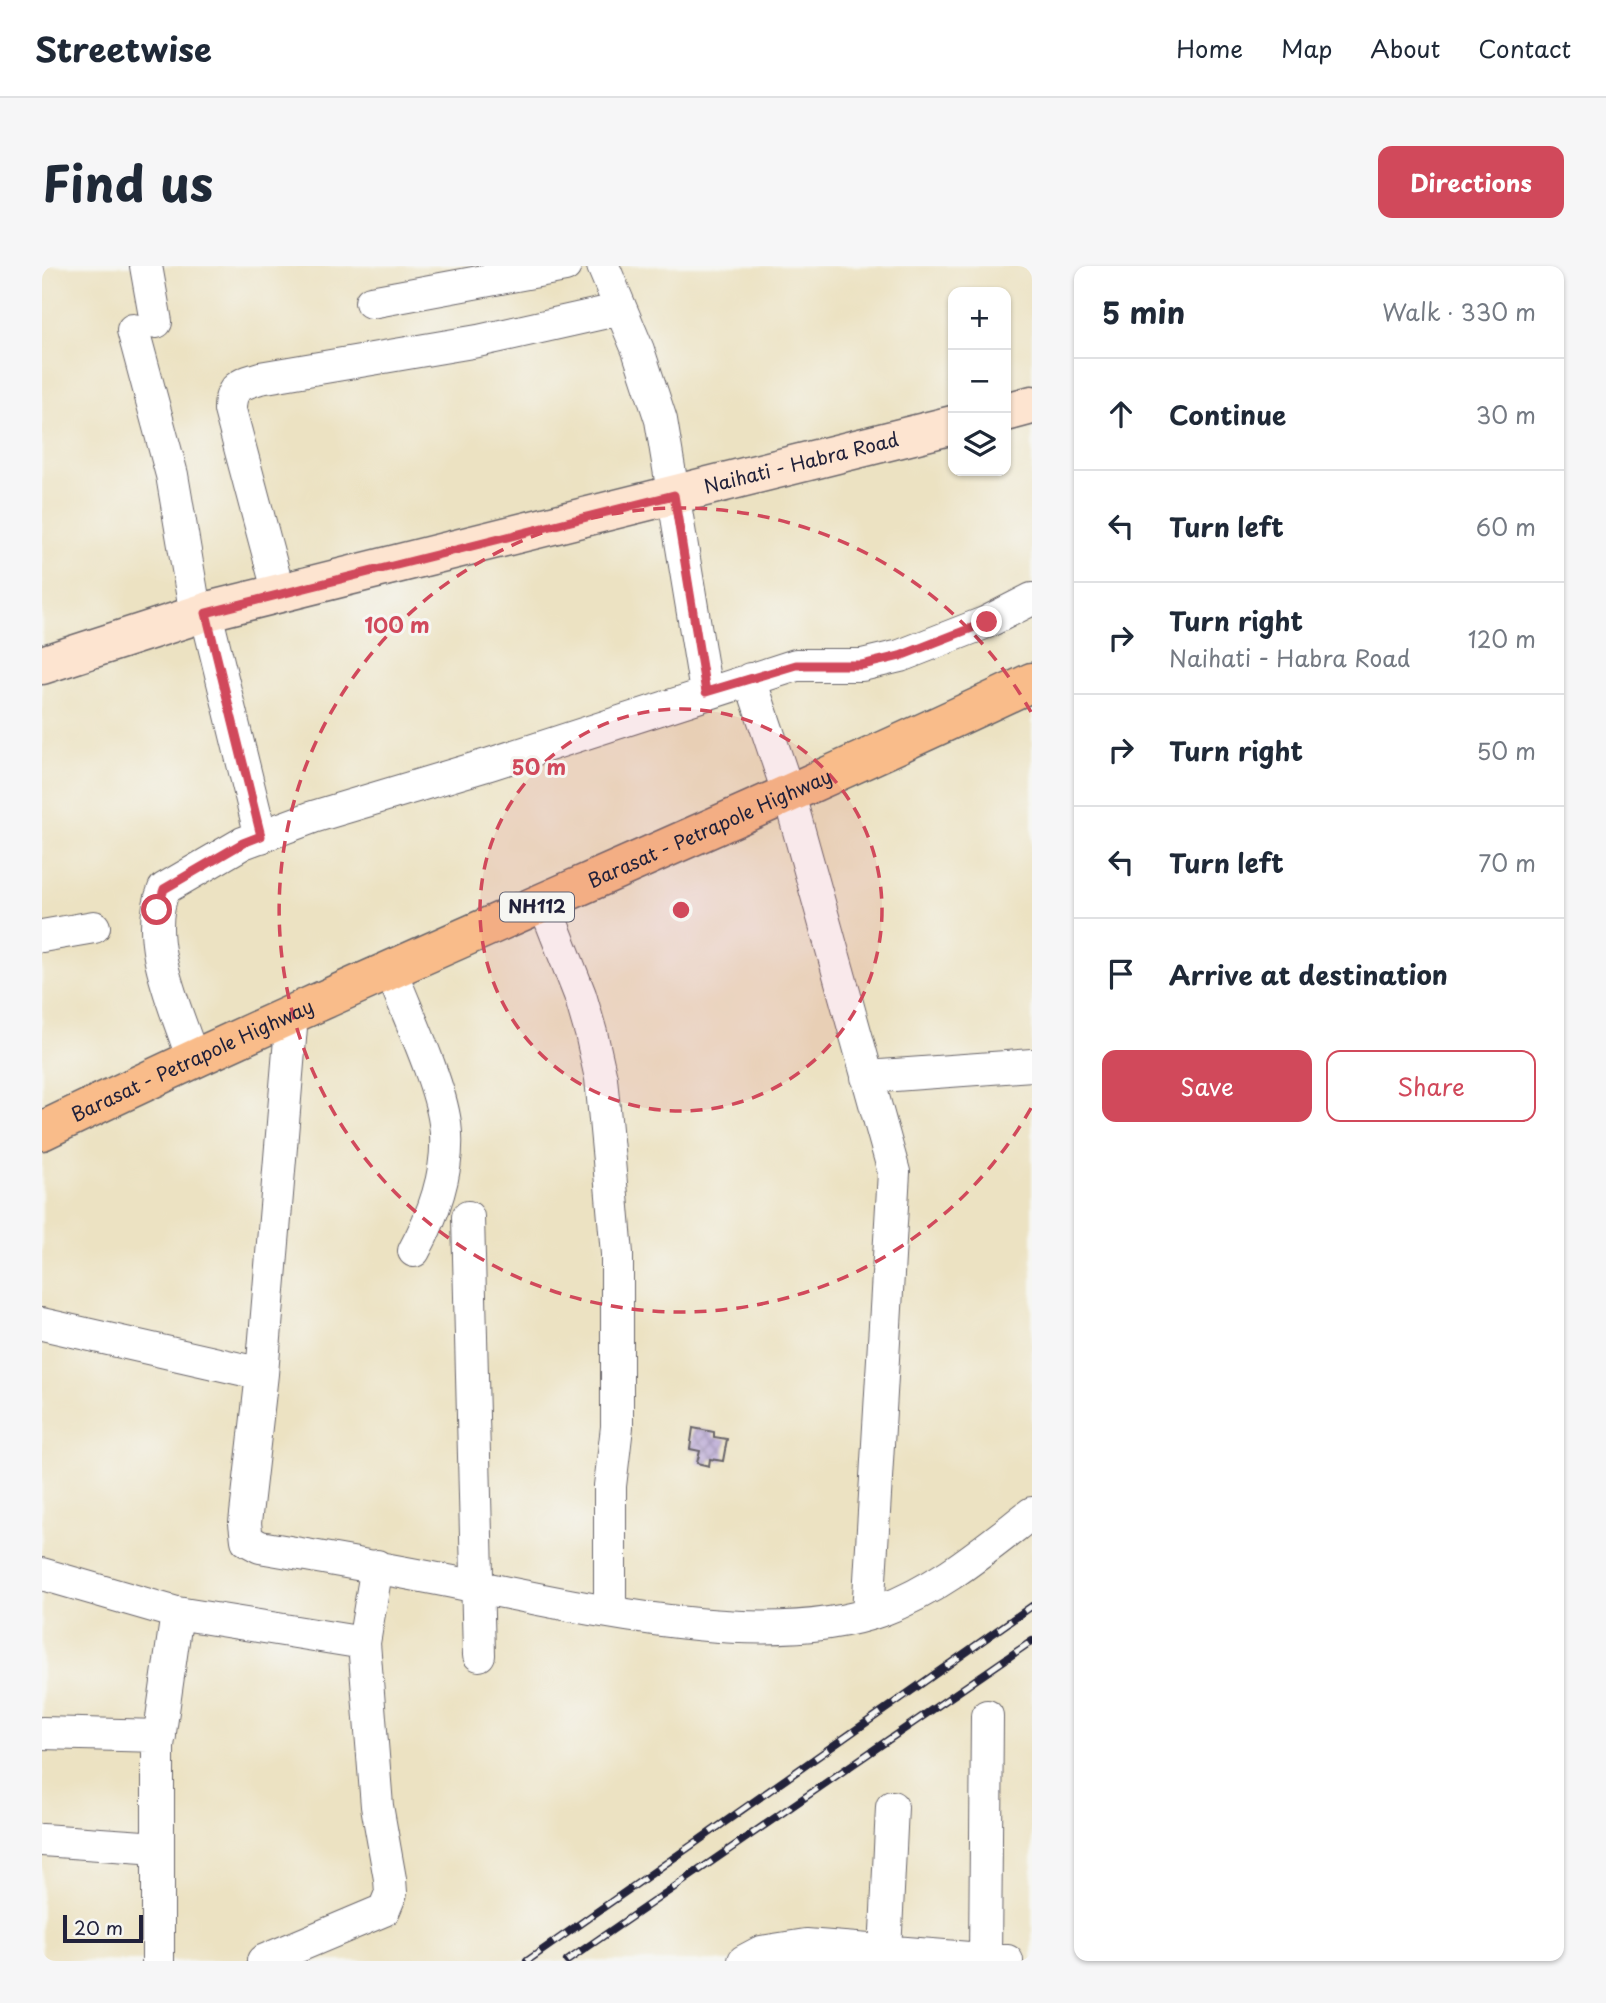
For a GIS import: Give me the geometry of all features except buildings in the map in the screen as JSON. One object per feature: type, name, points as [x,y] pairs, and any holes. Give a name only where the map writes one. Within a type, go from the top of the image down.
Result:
[{"type":"highway","name":"Barasat - Petrapole Highway","points":[[42,1131],[292,1015],[789,795],[1032,682]]},
{"type":"main road","points":[[1011,411],[1032,405]]},
{"type":"main road","name":"Naihati - Habra Road","points":[[42,665],[201,614],[948,426]]},
{"type":"street","points":[[146,266],[145,326],[172,475],[201,614],[261,836]]},
{"type":"street","points":[[371,302],[565,266]]},
{"type":"street","points":[[603,266],[661,420],[706,692]]},
{"type":"street","points":[[279,594],[230,410],[230,396],[238,385],[260,378],[478,341],[621,309]]},
{"type":"street","points":[[193,1060],[162,961],[157,926],[160,898],[164,889],[180,877],[261,836],[796,665],[862,665],[900,656],[987,622],[1032,599]]},
{"type":"street","points":[[750,679],[789,795],[894,1172],[868,1614]]},
{"type":"street","points":[[544,903],[580,995],[591,1033],[601,1078],[609,1161],[617,1254],[617,1427],[610,1486],[610,1612]]},
{"type":"street","points":[[42,936],[94,927]]},
{"type":"street","points":[[391,971],[445,1123],[443,1171],[435,1211],[414,1251]]},
{"type":"street","points":[[292,1015],[262,1374],[245,1523],[247,1540],[260,1547],[377,1566],[610,1612],[734,1628],[834,1623],[868,1614],[923,1593],[1032,1513]]},
{"type":"street","points":[[867,1077],[1032,1065]]},
{"type":"street","points":[[468,1217],[479,1655]]},
{"type":"street","points":[[42,1324],[262,1374]]},
{"type":"street","points":[[263,1961],[384,1910],[391,1893],[377,1806],[364,1643],[377,1566]]},
{"type":"street","points":[[42,1574],[177,1613],[364,1643]]},
{"type":"street","points":[[158,1961],[160,1736],[177,1613]]},
{"type":"street","points":[[744,1961],[761,1952],[806,1945],[818,1954],[885,1952],[930,1958],[996,1960],[987,1716]]},
{"type":"street","points":[[42,1733],[160,1736]]},
{"type":"street","points":[[885,1952],[892,1807]]},
{"type":"street","points":[[42,1840],[158,1848]]},
{"type":"railway","points":[[527,1961],[1032,1606]]},
{"type":"railway","points":[[567,1961],[1032,1641]]},
{"type":"route","points":[[157,910],[164,889],[180,877],[261,836],[206,613],[674,495],[706,692],[796,665],[862,665],[900,656],[987,622]]}]
